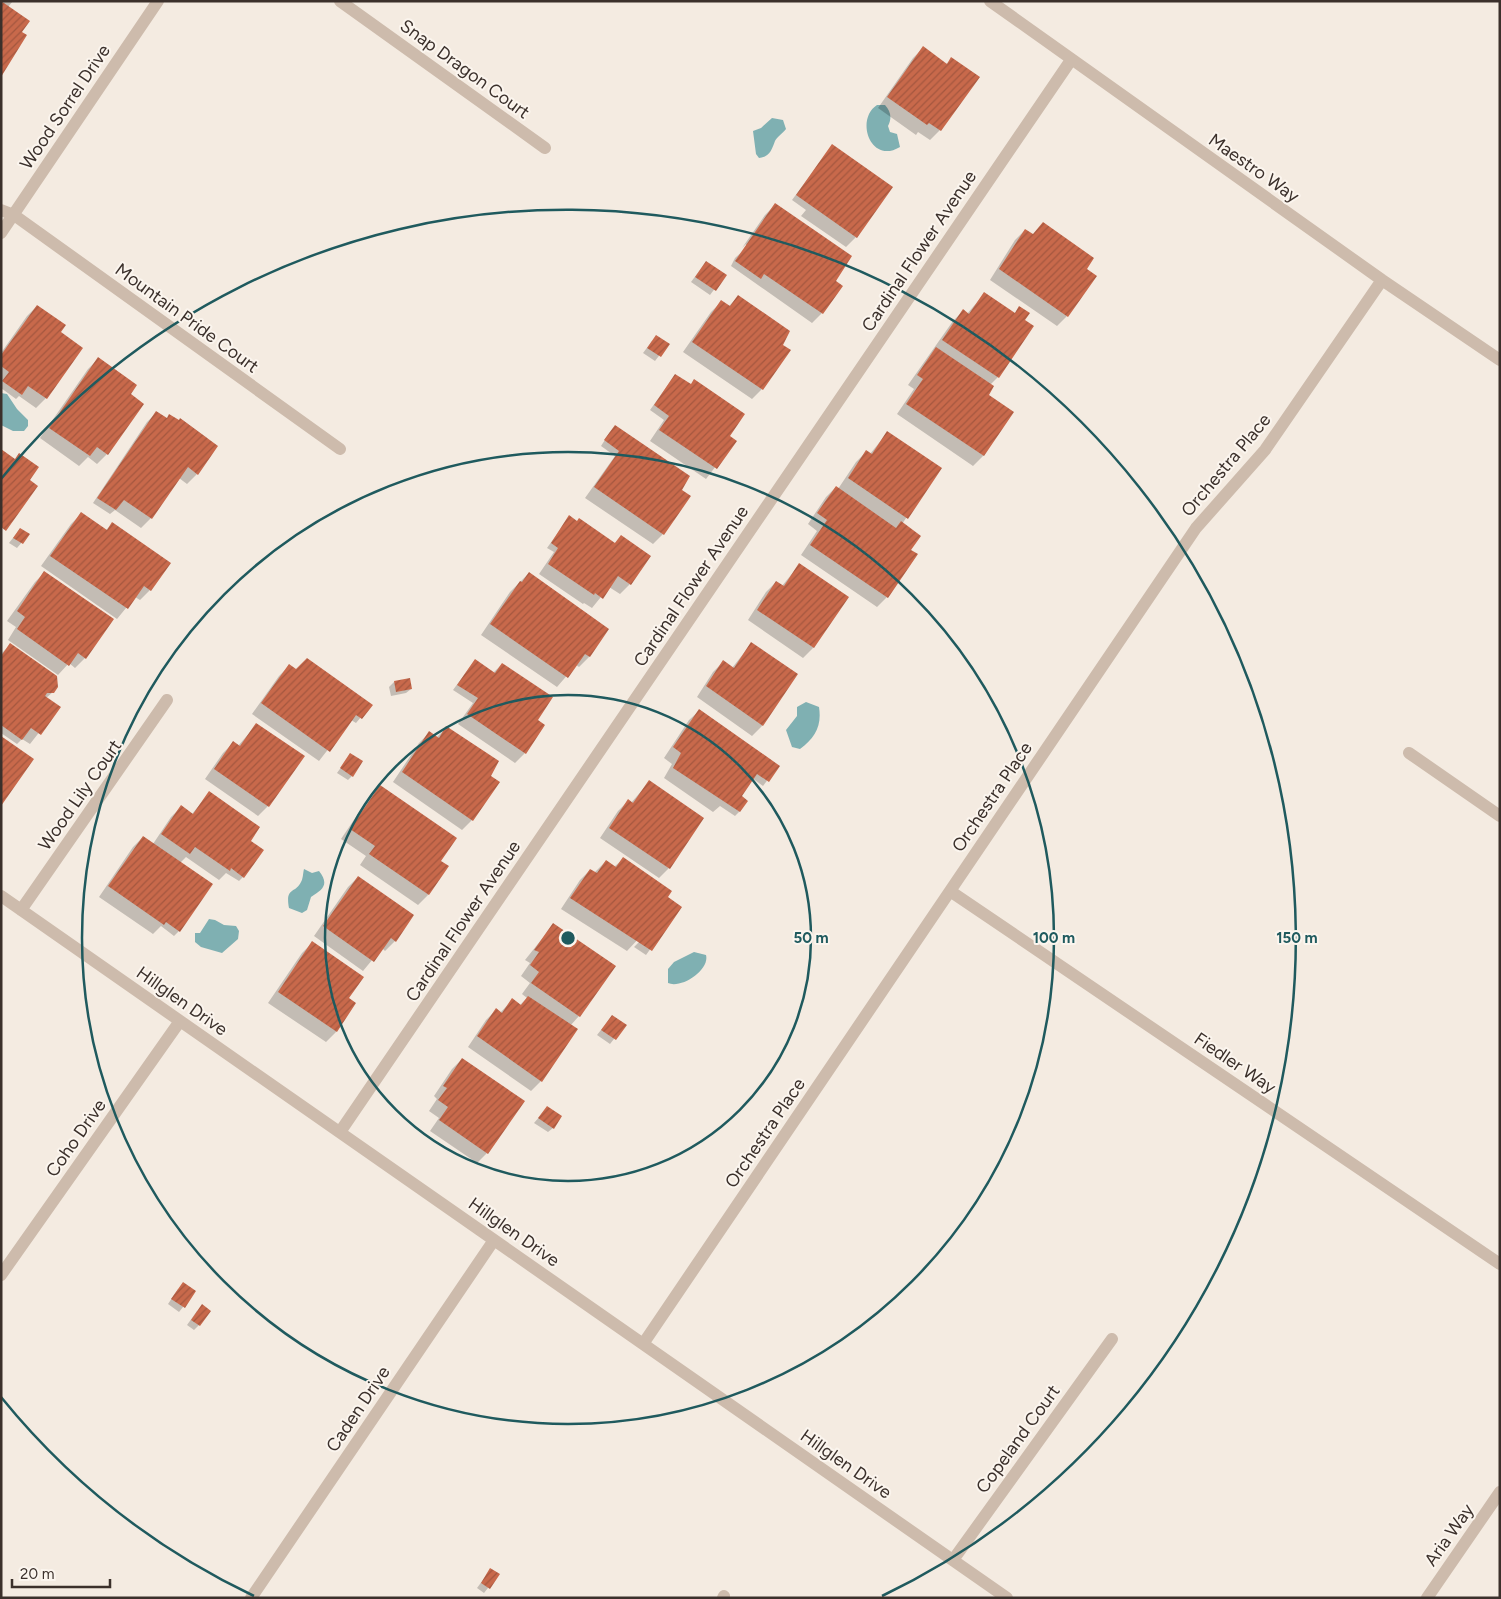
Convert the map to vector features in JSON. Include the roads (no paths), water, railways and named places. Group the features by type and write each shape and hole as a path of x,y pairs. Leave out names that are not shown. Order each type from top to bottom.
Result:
{"street":[{"name":"Wood Sorrel Drive","path":"1,233 158,1"},
{"name":"Snap Dragon Court","path":"340,1 545,148"},
{"name":"Maestro Way","path":"990,1 1382,280 1500,360"},
{"name":"Cardinal Flower Avenue","path":"340,1132 1071,60"},
{"name":"Mountain Pride Court","path":"1,210 14,215 340,449"},
{"name":"Orchestra Place","path":"643,1344 1196,528 1265,450 1382,280"},
{"name":"Wood Lily Court","path":"21,910 167,700"},
{"path":"1408,753 1500,816"},
{"name":"Fiedler Way","path":"950,891 1500,1264"},
{"name":"Hillglen Drive","path":"1,896 1007,1598"},
{"name":"Coho Drive","path":"1,1275 180,1021"},
{"name":"Caden Drive","path":"251,1598 494,1240"},
{"name":"Copeland Court","path":"953,1560 1112,1339"},
{"name":"Aria Way","path":"1427,1598 1500,1492"}],"water":[{"path":"877,105 885,105 889,110 890,120 888,126 890,132 897,134 900,147 889,151 881,150 869,138 867,120 870,112"},
{"path":"772,118 783,120 786,129 776,140 772,150 759,158 756,154 753,131 761,128"},
{"path":"1,393 7,394 17,409 28,420 28,426 24,431 13,431 1,425"},
{"path":"806,702 819,707 820,714 816,731 800,749 792,747 786,730 797,716 797,707"},
{"path":"304,869 312,873 319,871 324,879 324,886 311,897 307,910 302,913 289,908 288,897 302,881"},
{"path":"209,919 224,925 236,926 239,931 238,939 222,953 201,947 195,942 195,933 200,933"},
{"path":"694,952 706,955 704,967 687,981 674,984 668,983 668,969 674,962"}]}
